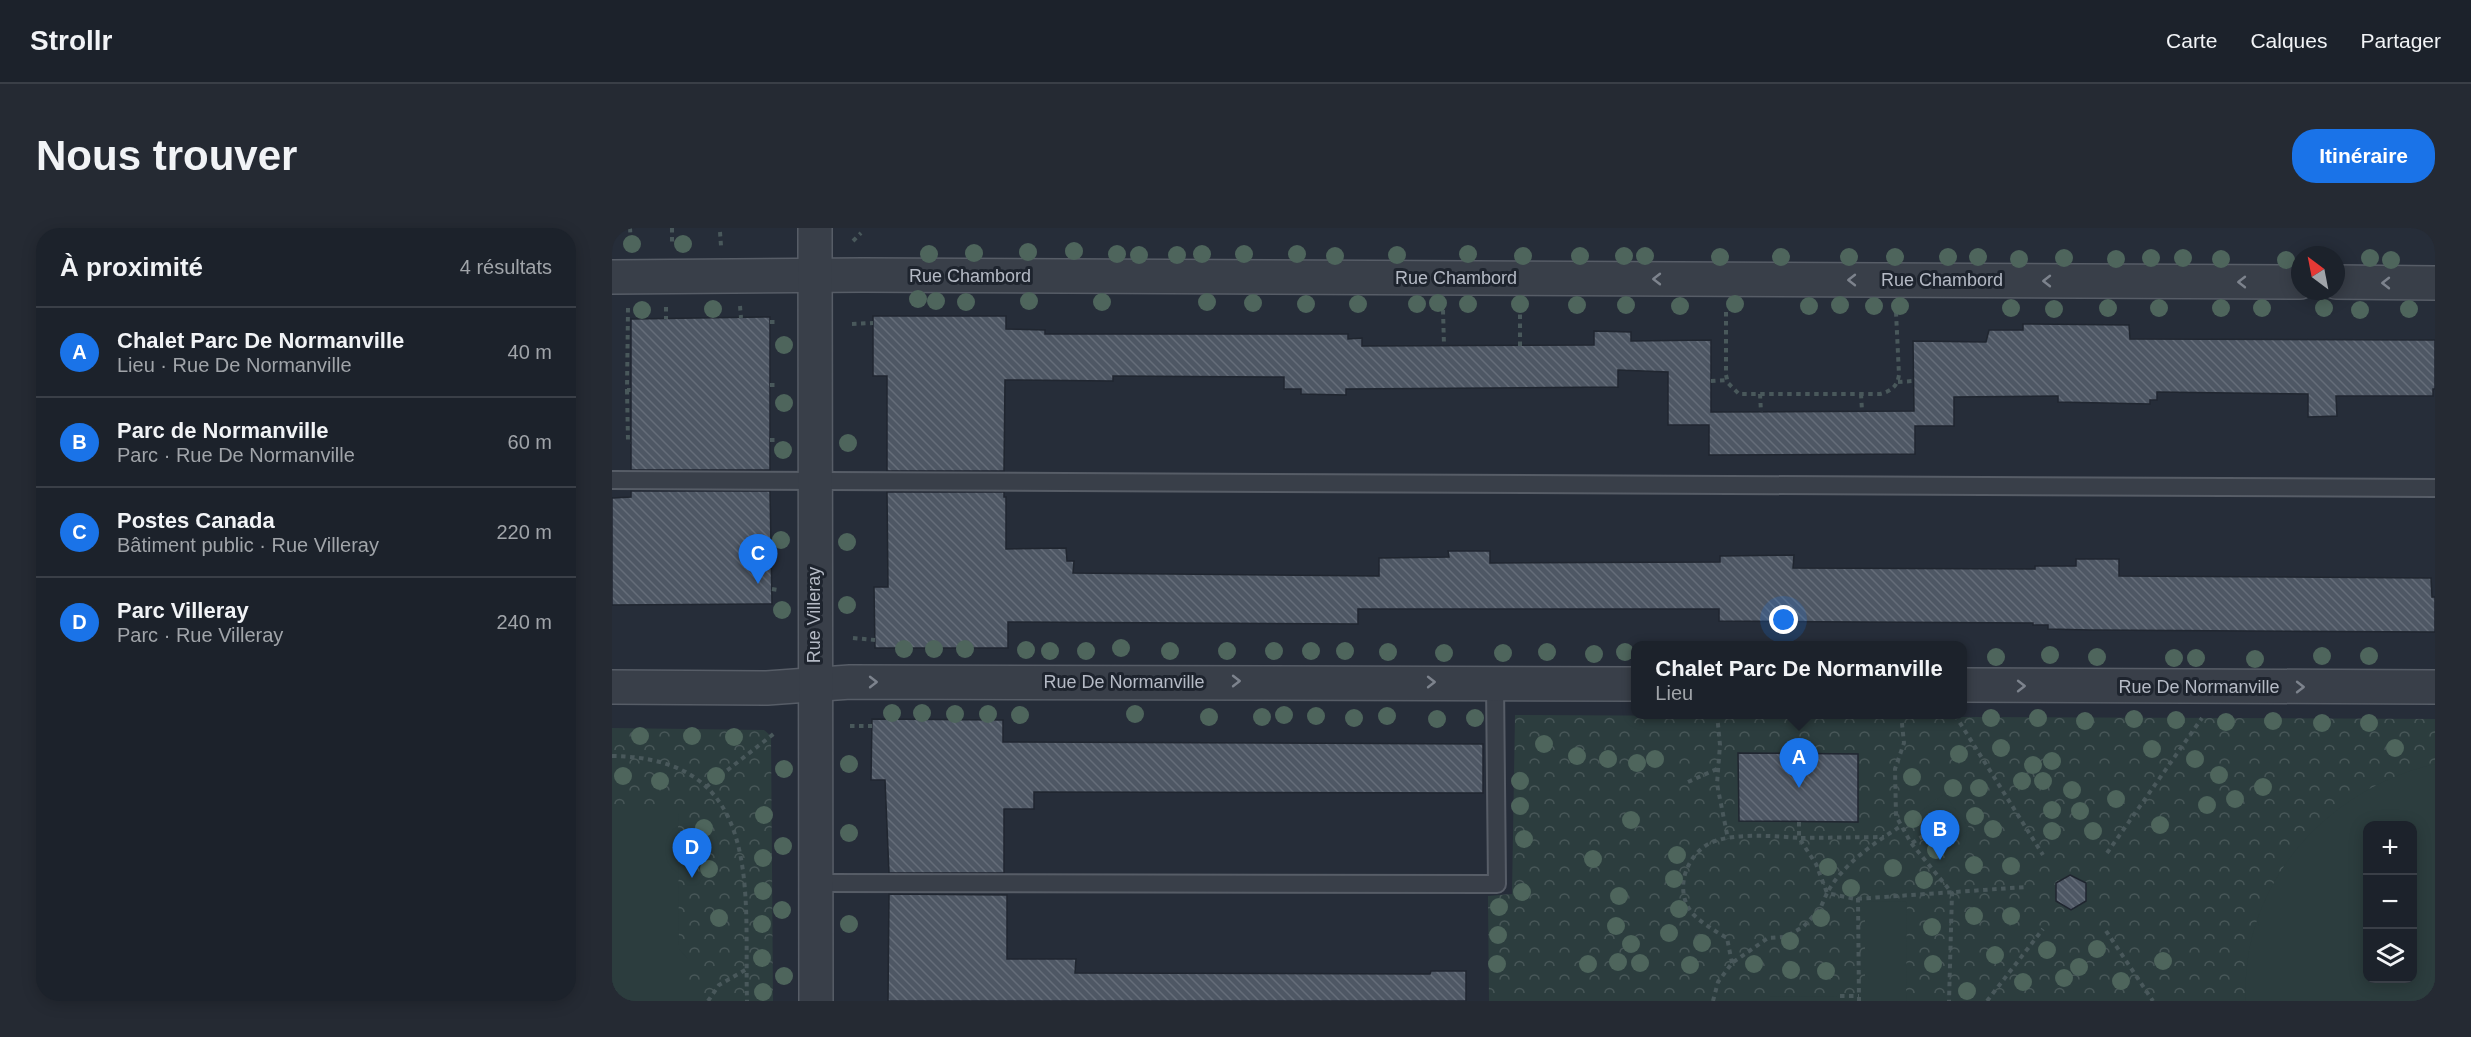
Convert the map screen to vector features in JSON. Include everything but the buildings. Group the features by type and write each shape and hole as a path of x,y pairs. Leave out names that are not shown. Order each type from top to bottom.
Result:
{"street":[{"name":"Rue Villeray","path":"815,228 816,1001"},
{"name":"Rue Chambord","path":"624,277 814,275 2291,282"},
{"path":"2345,282 2435,283"},
{"name":"Rue De Normanville","path":"612,687 767,688 814,684 1631,684"},
{"name":"Rue De Normanville","path":"1967,686 2435,687"}],"lane":[{"path":"612,480 2435,488"},
{"path":"815,883 1497,884 1495,683"}],"path":[{"path":"630,228 624,277 629,390 628,441 631,442"},
{"path":"672,228 672,252"},
{"path":"853,240 861,233"},
{"path":"1443,310 1444,346"},
{"path":"1520,310 1520,346"},
{"path":"1726,312 1727,380 1739,394 1889,392 1898,382 1896,312"},
{"path":"770,322 777,322"},
{"path":"852,324 873,323"},
{"path":"1711,381 1727,380"},
{"path":"1898,382 1913,381"},
{"path":"770,385 778,386"},
{"path":"1760,394 1761,412"},
{"path":"1861,394 1862,411"},
{"path":"770,440 778,440"},
{"path":"853,638 874,640"},
{"path":"2107,853 2204,714"},
{"path":"1717,719 1720,807 1728,839"},
{"path":"1902,719 1904,743 1895,769 1896,816 1911,843 1952,893 1949,1001"},
{"path":"1957,719 2043,855"},
{"path":"850,726 872,726"},
{"path":"706,787 776,732"},
{"path":"612,756 645,757 677,768 706,787 730,818 741,848 747,1001"},
{"path":"1688,782 1719,768"},
{"path":"1799,822 1798,838 1816,864 1827,893"},
{"path":"1713,1001 1718,982 1732,963 1768,938 1785,937 1803,927 1820,909 1833,882 1884,837 1901,826"},
{"path":"1911,843 1931,831"},
{"path":"1732,963 1728,938 1710,928 1693,913 1686,902 1684,884 1686,869 1693,856 1705,846 1728,839 1760,837 1884,837"},
{"path":"1760,837 1760,846"},
{"path":"1827,893 1845,898 1858,898 2026,886"},
{"path":"1840,996 1859,998 1858,898"},
{"path":"1858,923 1865,923"},
{"path":"1987,1001 2043,929"},
{"path":"2106,931 2153,1001"},
{"path":"708,1001 718,985 747,969"}],"green space":[{"path":"1515,715 1631,716 1631,719 1967,719 1967,717 2435,719 2435,1001 1489,1001 1488,896 1512,894"},
{"path":"612,728 764,730 771,736 773,1001 612,1001"},
{"path":"2435,764 2435,1001 2246,1001 2248,959 2258,919 2274,882 2297,848 2326,819 2359,795 2395,777"},
{"path":"1944,794 1970,829 1944,849 1918,813"},
{"path":"612,808 678,808 679,949 688,959 688,1001 612,1001"},
{"path":"1865,901 1907,902 1906,1001 1865,1001"},
{"path":"1840,996 1840,1001 1769,1001 1769,997"}],"place":[{"name":"Postes Canada","path":"758,584"},
{"name":"Chalet Parc De Normanville","path":"1799,788"},
{"name":"Parc de Normanville","path":"1940,860"},
{"name":"Parc Villeray","path":"692,878"}]}
